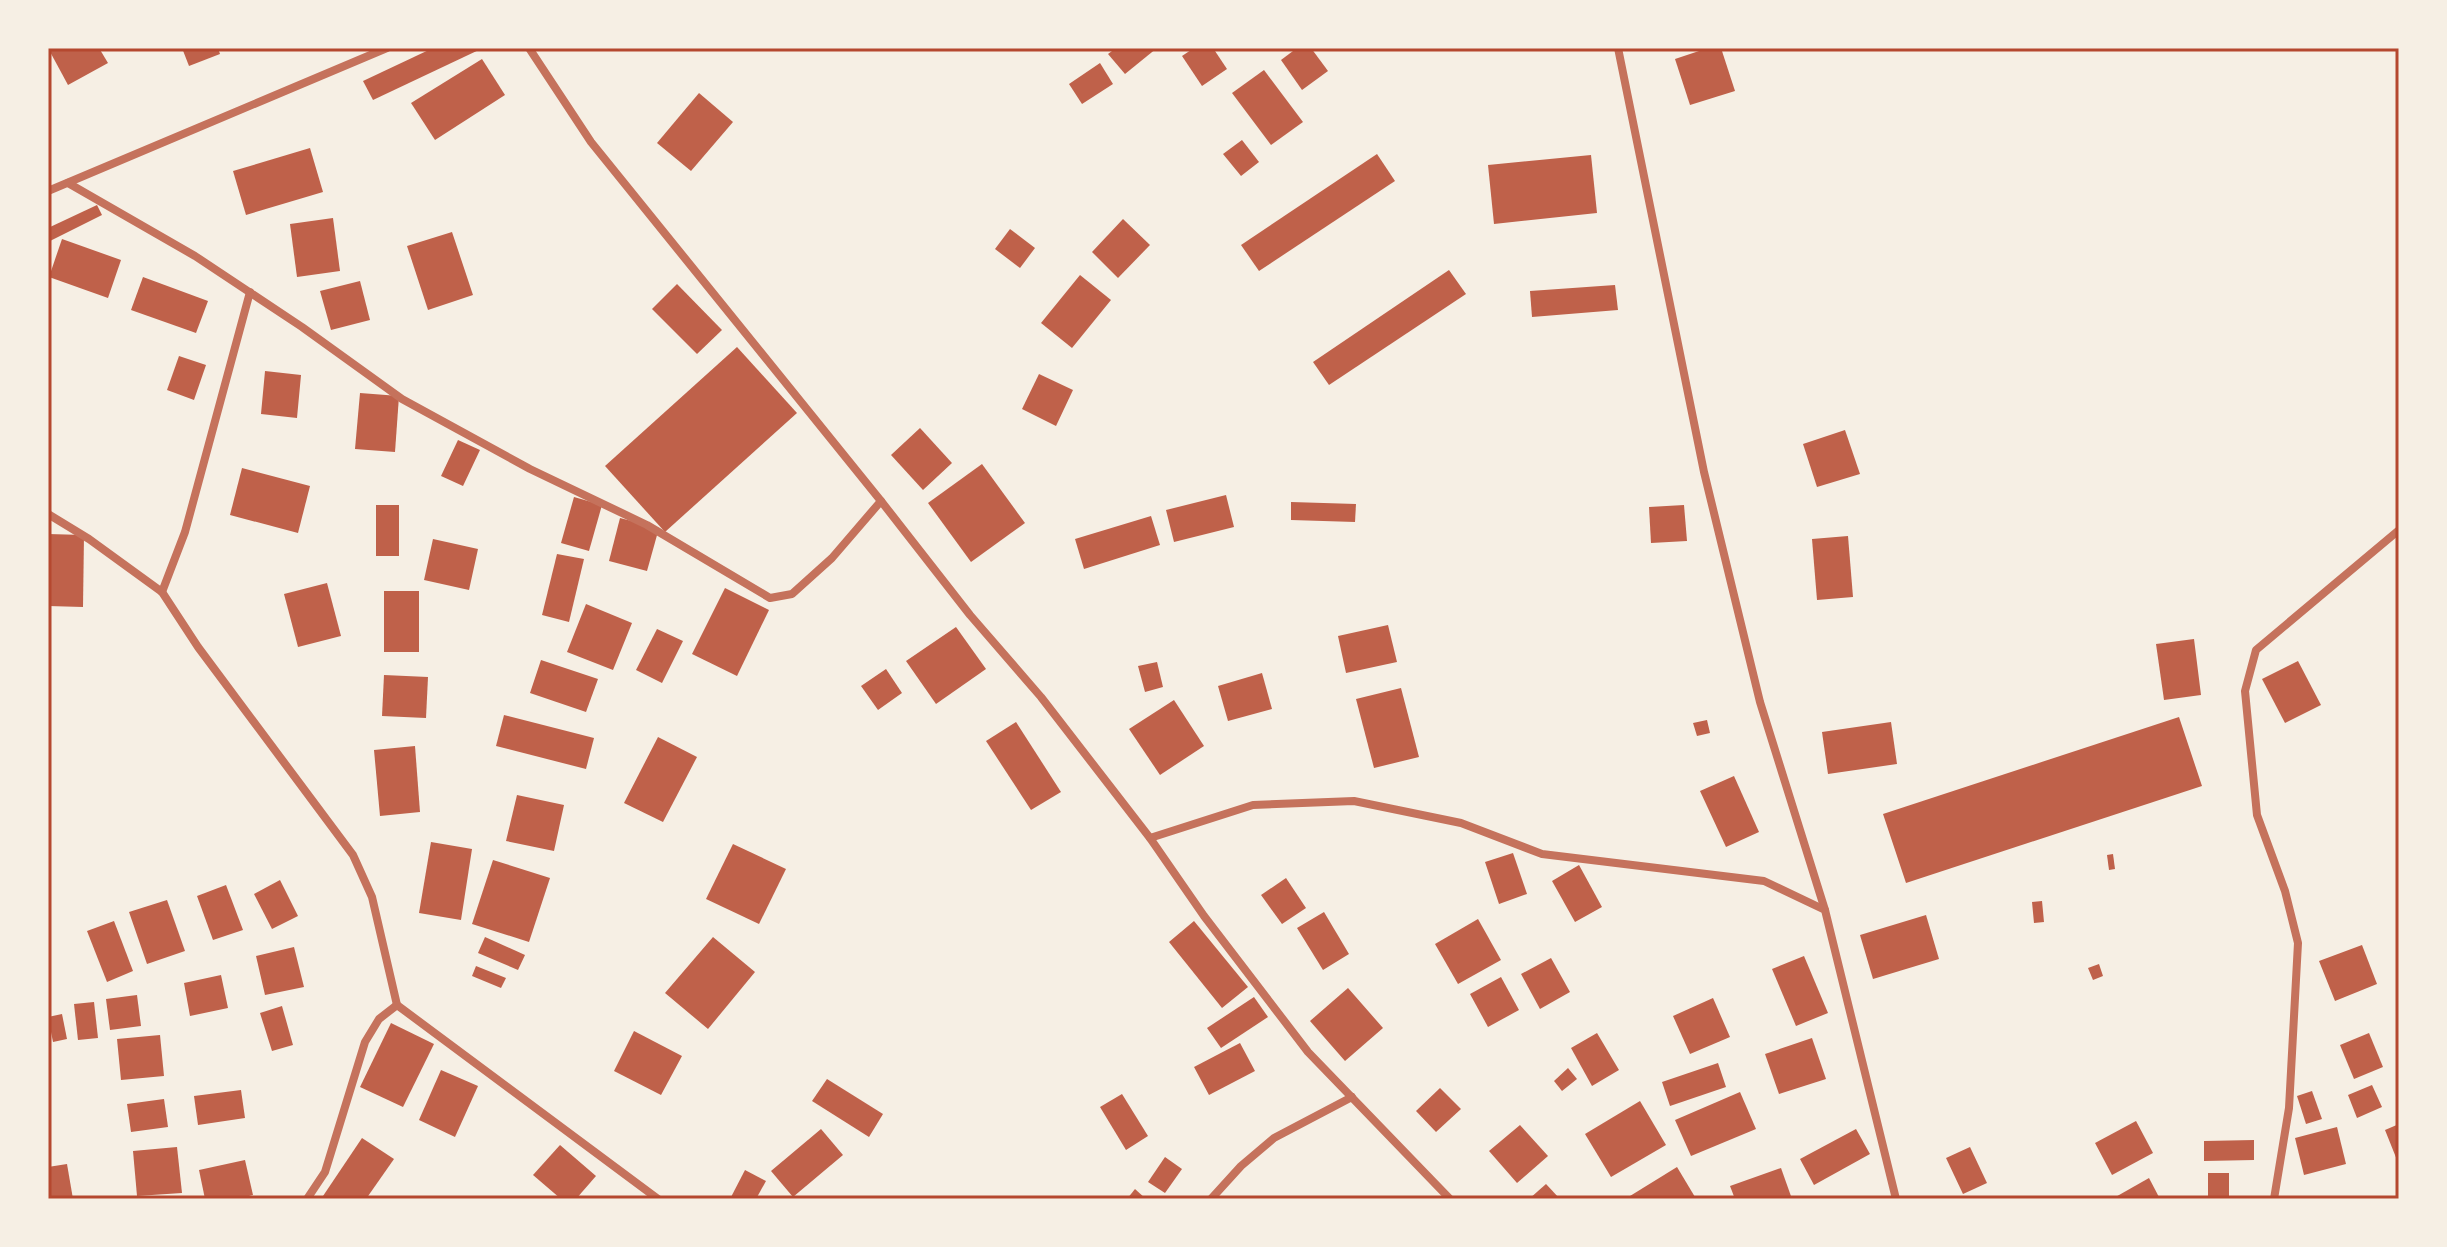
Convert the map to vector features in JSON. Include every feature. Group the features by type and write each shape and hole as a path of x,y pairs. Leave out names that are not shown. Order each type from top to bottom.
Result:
{"street":[{"path":"48,191 387,48"},
{"path":"529,48 591,142 970,615 1041,697 1308,1052 1450,1199"},
{"path":"1618,48 1708,487 1760,702 1825,910 1896,1199"},
{"path":"68,183 195,256 402,399 530,469 647,525 770,598 792,594 832,558 881,501"},
{"path":"162,592 185,532 250,292"},
{"path":"48,514 89,539 162,592 198,647 353,855 372,897 397,1005 658,1199"},
{"path":"2274,1199 2289,1108 2298,943 2285,891 2257,815 2245,691 2256,650 2399,530"},
{"path":"1150,838 1253,805 1354,801 1461,823 1542,854 1764,881 1825,910"},
{"path":"307,1199 325,1172 365,1042 379,1019 397,1005"},
{"path":"1211,1199 1241,1166 1274,1138 1352,1097"}],"building":[{"path":"48,48 99,48 108,63 68,85"},
{"path":"182,48 218,48 220,54 189,66"},
{"path":"433,48 483,48 373,100 363,81"},
{"path":"1116,48 1157,48 1125,74 1108,54"},
{"path":"1194,48 1213,48 1227,69 1202,86 1182,56"},
{"path":"1297,48 1311,48 1328,71 1302,90 1281,60"},
{"path":"1708,48 1721,48 1735,91 1690,105 1675,59"},
{"path":"482,59 505,95 435,140 411,103"},
{"path":"1100,63 1113,84 1082,104 1069,84"},
{"path":"1264,70 1303,122 1271,145 1232,93"},
{"path":"699,93 733,122 691,171 657,143"},
{"path":"1242,140 1259,162 1241,176 1223,154"},
{"path":"310,148 323,192 246,215 233,171"},
{"path":"1377,154 1395,181 1259,271 1241,245"},
{"path":"1591,155 1597,213 1494,224 1488,165"},
{"path":"97,205 102,215 48,242 48,228"},
{"path":"333,218 340,271 297,277 290,224"},
{"path":"1123,219 1150,245 1118,278 1092,252"},
{"path":"1010,229 1035,248 1020,268 995,249"},
{"path":"452,232 473,295 428,310 407,246"},
{"path":"62,239 121,260 108,298 49,277"},
{"path":"1449,270 1466,294 1329,385 1313,362"},
{"path":"1080,275 1111,300 1072,348 1041,323"},
{"path":"143,277 208,301 196,333 131,310"},
{"path":"360,281 370,320 331,330 320,291"},
{"path":"677,284 722,330 697,354 652,309"},
{"path":"1615,285 1618,310 1532,317 1530,291"},
{"path":"737,347 797,413 665,532 605,466"},
{"path":"179,356 206,365 194,400 167,390"},
{"path":"265,371 301,375 297,418 261,414"},
{"path":"1039,374 1073,390 1056,426 1022,409"},
{"path":"360,393 399,396 395,452 355,449"},
{"path":"920,428 952,463 923,490 891,455"},
{"path":"1845,430 1860,474 1817,487 1803,444"},
{"path":"458,440 480,450 463,486 441,476"},
{"path":"982,464 1025,523 971,562 928,503"},
{"path":"242,468 310,486 298,533 230,515"},
{"path":"1226,495 1234,527 1174,542 1166,510"},
{"path":"574,497 602,505 589,551 561,543"},
{"path":"1291,502 1356,504 1355,522 1291,520"},
{"path":"376,505 399,505 399,556 376,556"},
{"path":"1684,505 1687,541 1651,543 1649,507"},
{"path":"1151,516 1160,545 1084,569 1075,539"},
{"path":"620,518 659,528 647,571 609,561"},
{"path":"48,534 84,535 83,607 48,606"},
{"path":"1848,536 1853,597 1817,600 1812,539"},
{"path":"433,539 478,549 469,590 424,580"},
{"path":"557,554 584,559 569,622 542,615"},
{"path":"327,583 341,636 298,647 284,594"},
{"path":"725,588 769,610 737,676 692,654"},
{"path":"384,591 419,591 419,652 384,652"},
{"path":"586,604 632,623 613,670 567,652"},
{"path":"1388,625 1397,662 1346,673 1338,636"},
{"path":"956,627 986,669 936,704 906,661"},
{"path":"657,629 683,641 662,683 636,670"},
{"path":"2194,639 2201,695 2164,700 2156,644"},
{"path":"541,660 598,679 586,712 530,693"},
{"path":"2298,661 2321,705 2285,723 2262,679"},
{"path":"1157,662 1163,687 1145,692 1138,666"},
{"path":"886,669 902,693 878,710 861,686"},
{"path":"1262,673 1272,709 1228,721 1218,686"},
{"path":"384,675 428,677 426,718 382,716"},
{"path":"1401,688 1419,757 1374,768 1356,699"},
{"path":"1174,700 1204,746 1160,775 1129,729"},
{"path":"504,715 594,738 586,769 496,746"},
{"path":"2179,717 2202,786 1906,883 1883,814"},
{"path":"1707,720 1710,733 1697,736 1693,723"},
{"path":"1016,722 1061,792 1031,810 986,741"},
{"path":"1891,722 1897,764 1828,774 1822,732"},
{"path":"658,737 697,757 663,822 624,803"},
{"path":"415,746 420,812 380,816 374,750"},
{"path":"1734,776 1759,832 1726,847 1700,791"},
{"path":"517,795 564,805 554,851 506,841"},
{"path":"431,842 472,849 461,920 419,913"},
{"path":"733,844 786,869 759,924 706,899"},
{"path":"1513,853 1527,894 1499,904 1485,862"},
{"path":"2113,854 2115,869 2109,870 2107,855"},
{"path":"493,860 550,878 529,942 472,924"},
{"path":"1579,865 1602,907 1575,922 1552,881"},
{"path":"1286,878 1306,908 1282,924 1261,895"},
{"path":"280,880 298,916 272,929 254,894"},
{"path":"226,885 243,930 213,940 197,896"},
{"path":"167,900 185,951 147,964 129,912"},
{"path":"2042,901 2044,922 2034,923 2032,902"},
{"path":"1324,912 1349,954 1323,970 1297,928"},
{"path":"1926,915 1939,959 1873,979 1860,935"},
{"path":"1478,919 1501,960 1458,984 1435,944"},
{"path":"114,921 133,971 107,982 87,931"},
{"path":"1194,921 1248,987 1222,1008 1169,942"},
{"path":"485,937 525,955 518,970 478,953"},
{"path":"713,937 755,972 708,1029 665,993"},
{"path":"2362,945 2377,984 2335,1001 2319,961"},
{"path":"294,947 304,987 265,995 256,956"},
{"path":"1804,956 1828,1013 1796,1026 1772,969"},
{"path":"1551,958 1570,992 1540,1009 1521,974"},
{"path":"2099,964 2103,976 2093,980 2088,968"},
{"path":"476,966 506,978 501,988 472,976"},
{"path":"221,975 228,1008 190,1016 184,983"},
{"path":"1501,977 1519,1010 1488,1027 1470,994"},
{"path":"1348,988 1383,1028 1345,1061 1310,1021"},
{"path":"137,995 141,1026 110,1030 106,999"},
{"path":"1254,997 1268,1017 1221,1048 1207,1028"},
{"path":"1713,998 1730,1037 1690,1054 1673,1016"},
{"path":"94,1002 98,1038 78,1040 74,1004"},
{"path":"282,1006 293,1045 272,1051 260,1013"},
{"path":"62,1014 67,1039 53,1042 48,1017"},
{"path":"391,1023 434,1044 403,1107 360,1087"},
{"path":"634,1031 682,1056 661,1095 614,1071"},
{"path":"1597,1033 1619,1070 1592,1086 1571,1048"},
{"path":"2369,1033 2383,1067 2354,1079 2340,1045"},
{"path":"160,1035 164,1076 121,1080 117,1039"},
{"path":"1812,1038 1826,1079 1779,1094 1765,1054"},
{"path":"1240,1043 1255,1071 1209,1095 1194,1067"},
{"path":"1718,1063 1726,1087 1670,1106 1662,1082"},
{"path":"1568,1068 1577,1079 1562,1091 1554,1081"},
{"path":"441,1070 478,1086 455,1137 419,1120"},
{"path":"827,1079 883,1114 869,1137 812,1101"},
{"path":"2372,1085 2382,1107 2357,1118 2348,1095"},
{"path":"1440,1088 1461,1109 1436,1132 1416,1111"},
{"path":"241,1090 245,1118 198,1125 194,1096"},
{"path":"2312,1091 2322,1119 2306,1124 2297,1096"},
{"path":"1740,1092 1756,1129 1691,1156 1675,1120"},
{"path":"1122,1094 1148,1136 1126,1150 1100,1107"},
{"path":"164,1099 168,1127 131,1132 127,1104"},
{"path":"1640,1101 1666,1145 1611,1177 1585,1134"},
{"path":"2136,1121 2153,1153 2112,1175 2095,1143"},
{"path":"2399,1124 2399,1165 2385,1130"},
{"path":"1520,1125 1548,1156 1517,1183 1489,1151"},
{"path":"2337,1127 2346,1164 2304,1175 2295,1138"},
{"path":"821,1129 843,1155 793,1197 771,1171"},
{"path":"1856,1129 1870,1154 1814,1185 1800,1159"},
{"path":"362,1138 394,1159 366,1199 328,1199 323,1196"},
{"path":"2254,1140 2254,1160 2204,1161 2204,1141"},
{"path":"560,1145 596,1176 576,1199 561,1199 533,1175"},
{"path":"177,1147 182,1193 137,1196 133,1151"},
{"path":"1970,1147 1987,1183 1963,1194 1946,1158"},
{"path":"1165,1157 1182,1169 1165,1193 1148,1182"},
{"path":"245,1160 253,1195 237,1199 205,1199 199,1170"},
{"path":"67,1164 73,1199 48,1199 48,1167"},
{"path":"1677,1167 1695,1197 1632,1199 1630,1196"},
{"path":"1781,1168 1792,1199 1735,1199 1730,1186"},
{"path":"745,1170 766,1181 756,1199 730,1199"},
{"path":"2208,1173 2229,1173 2229,1196 2208,1196"},
{"path":"2149,1178 2160,1199 2112,1199"},
{"path":"1546,1184 1560,1199 1529,1199"},
{"path":"1135,1189 1146,1199 1127,1199"}]}
